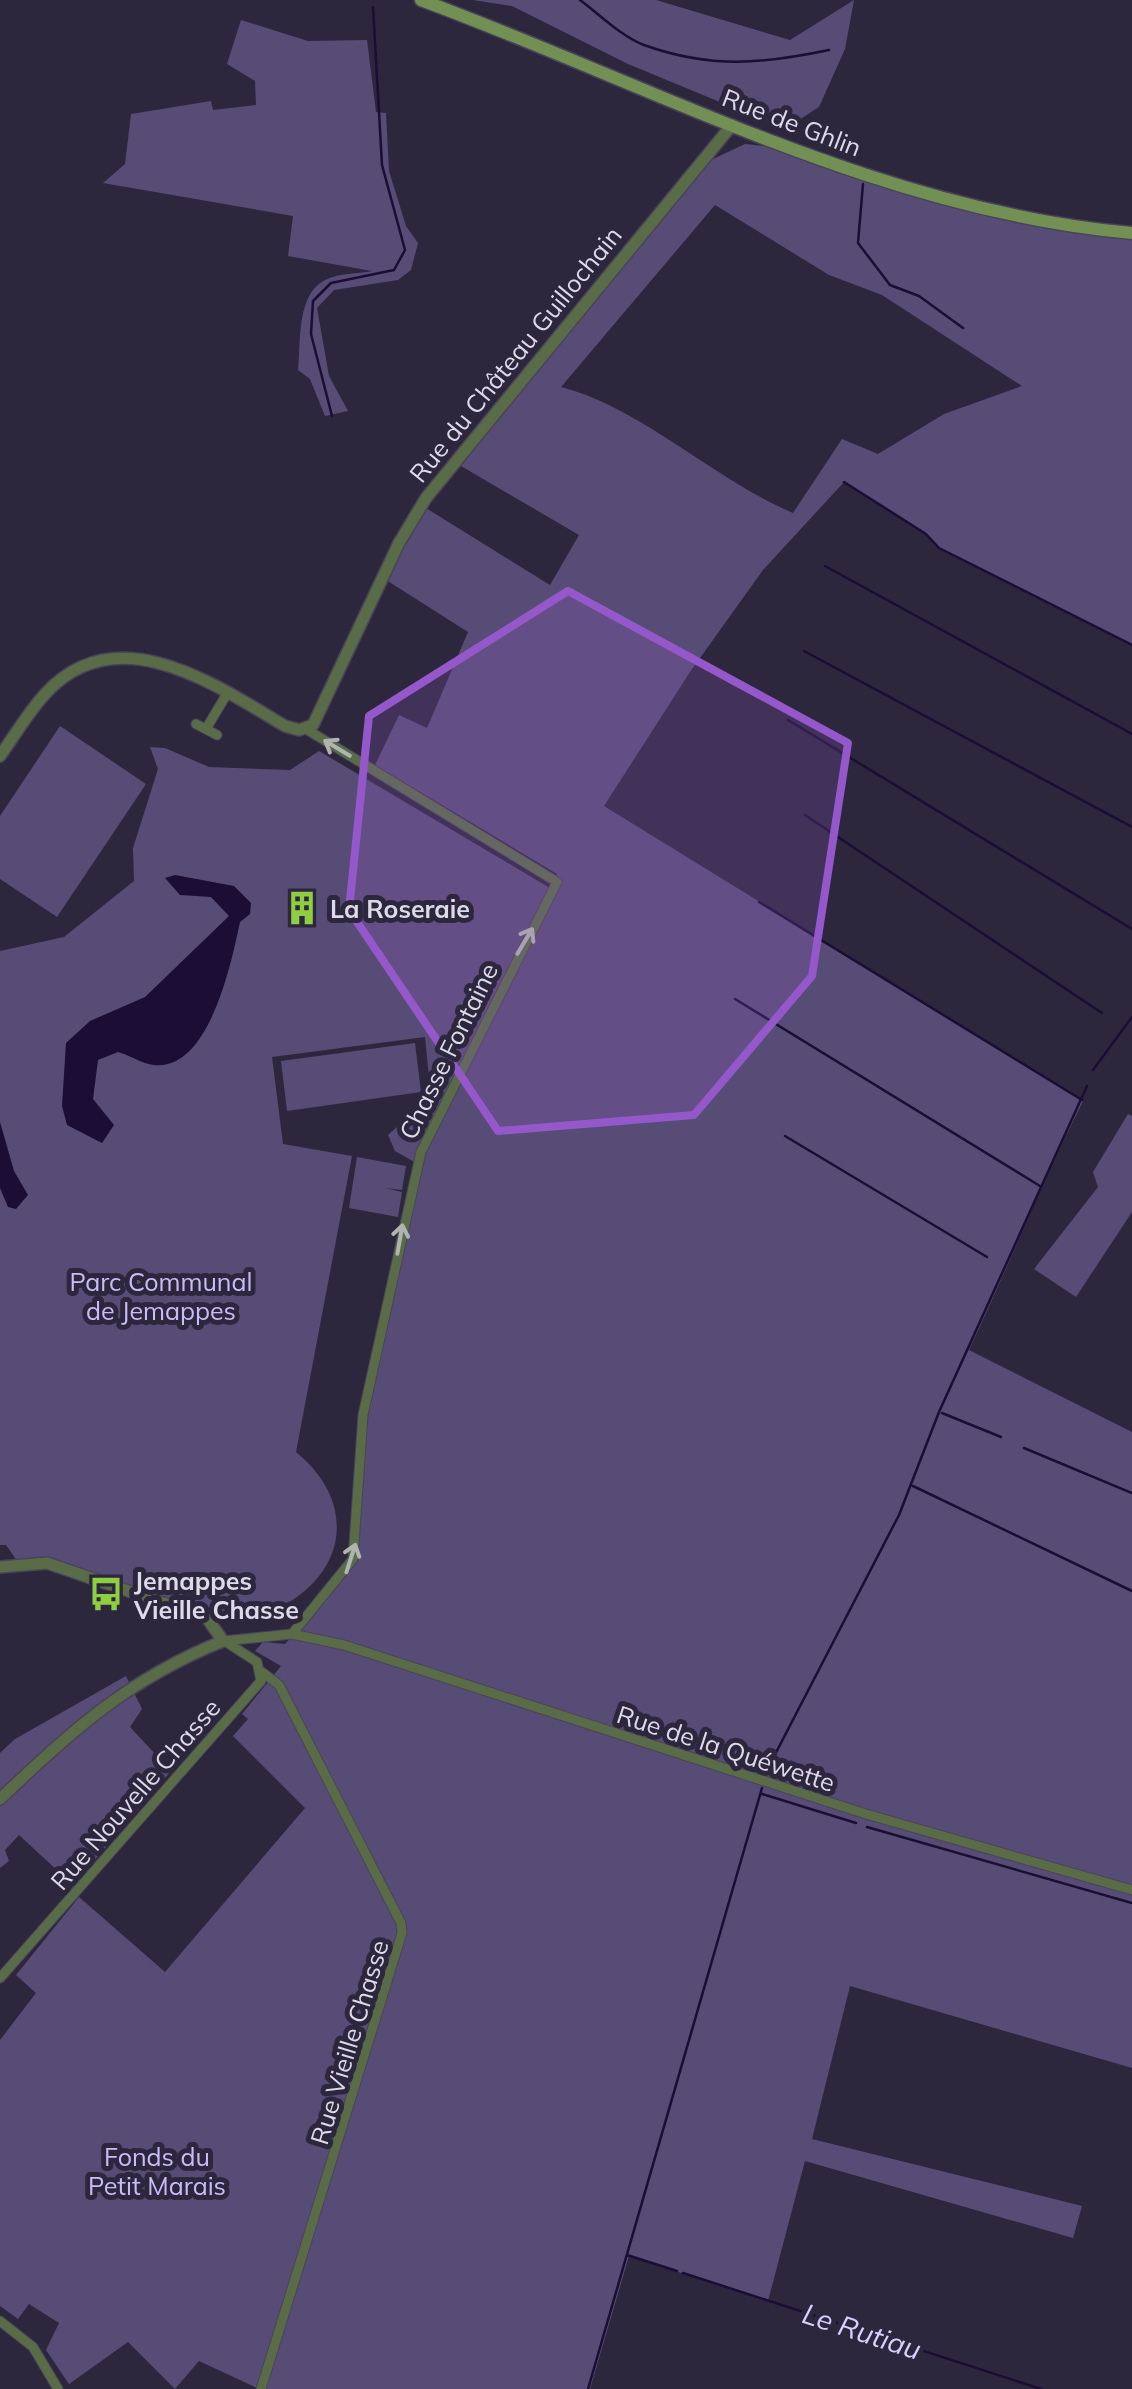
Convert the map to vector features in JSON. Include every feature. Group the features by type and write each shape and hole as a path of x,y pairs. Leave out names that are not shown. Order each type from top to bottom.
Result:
{"main road":[{"name":"Rue de Ghlin","path":"422,0 870,176 980,208 1132,233"}],"street":[{"name":"Rue du Château Guillochain","path":"306,729 320,719 399,543 426,498 732,124"},
{"path":"0,756 47,692 67,676 104,661 165,663 228,692 284,726 306,729"},
{"path":"217,734 201,726 228,692"},
{"name":"Chasse Fontaine","path":"292,1634 348,1571 354,1559 363,1415 420,1152 513,961 557,888 554,879 306,729"},
{"path":"0,1567 47,1563 207,1618 223,1641 257,1662 262,1672"},
{"name":"Rue de la Quéwette","path":"223,1641 292,1634 310,1636 866,1814 1132,1890"},
{"path":"0,1799 80,1722 165,1668 223,1641"},
{"name":"Rue Nouvelle Chasse","path":"0,1978 261,1681 262,1672"},
{"name":"Rue Vieille Chasse","path":"262,1672 279,1685 401,1922 402,1933 392,1979 262,2389"},
{"path":"0,2321 34,2347 58,2389"}],"highlighted area":[{"path":"568,591 848,743 812,976 694,1115 498,1131 349,910 369,716"}],"green space":[{"path":"473,0 656,0 790,40 854,0 845,49 819,107 785,129 628,64 512,6"},
{"path":"241,20 308,41 367,40 376,112 386,113 389,171 406,226 418,243 411,270 398,280 334,290 317,308 329,376 348,411 325,416 310,379 298,370 302,320 309,297 325,280 372,271 288,256 293,216 103,183 125,164 131,114 211,101 213,110 256,105 255,81 227,64"},
{"path":"745,144 774,147 867,182 870,176 923,192 1132,233 1132,645 939,548 926,534 844,482 763,570 690,672 604,806 1083,1101 969,1350 1132,1432 1132,2068 850,1986 812,2139 1082,2206 1073,2238 805,2161 768,2301 629,2256 590,2389 259,2389 199,2361 175,2389 128,2342 69,2384 46,2350 59,2323 29,2304 18,2319 0,2306 0,2040 36,1993 16,1975 79,1897 165,1972 305,1808 233,1736 248,1719 242,1714 281,1666 255,1651 263,1642 285,1644 348,1571 360,1446 418,1164 395,1151 388,1135 431,1097 425,1037 272,1057 283,1144 352,1156 296,1452 328,1491 335,1512 332,1554 321,1574 304,1592 281,1607 237,1620 207,1618 47,1563 18,1562 6,1545 0,1545 0,951 64,937 134,881 133,848 158,769 150,747 165,748 209,767 290,770 319,751 550,888 557,874 375,765 399,715 427,728 468,632 383,578 421,505 550,585 579,535 461,466 564,334 711,160","holes":["715,205 829,275 882,295 1022,386 944,414 878,454 842,439 793,513 735,482 620,410 561,387"]},
{"path":"60,726 146,784 57,917 0,879 0,816"},
{"path":"415,1043 421,1092 287,1111 281,1061"},
{"path":"1128,1114 1132,1116 1132,1212 1076,1297 1034,1269 1098,1187 1093,1172"},
{"path":"357,1157 406,1166 402,1190 385,1188 402,1192 398,1217 349,1208"},
{"path":"126,1676 142,1709 130,1727 171,1771 73,1885 19,1835 5,1850 9,1861 0,1868 0,1753 15,1739"}],"shaded area":[{"path":"175,875 234,886 251,903 250,914 240,922 214,1012 189,1051 173,1062 154,1065 118,1052 98,1060 93,1099 114,1125 102,1143 67,1125 62,1106 66,1043 90,1021 145,997 229,916 211,897 180,895 165,878"},
{"path":"0,1122 14,1171 28,1195 16,1209 8,1207 0,1188"}],"waterway":[{"path":"580,0 636,41 692,58 759,61 829,50"},
{"path":"332,416 311,334 313,301 331,283 394,270 405,250 382,165 373,7"},
{"path":"863,184 858,243 890,285 919,296 963,328"},
{"path":"844,482 926,534 939,548 1132,645"},
{"path":"825,566 1132,734"},
{"path":"804,651 1132,827"},
{"path":"788,720 1132,929"},
{"path":"805,815 1102,1013"},
{"path":"759,902 1082,1100"},
{"path":"735,999 1040,1186"},
{"path":"1093,1070 1132,1017"},
{"path":"768,1768 899,1515 939,1412 1087,1086"},
{"path":"785,1136 987,1257"},
{"path":"942,1413 1001,1437"},
{"path":"1024,1448 1132,1493"},
{"path":"913,1486 1132,1591"},
{"path":"588,2389 762,1788"},
{"path":"762,1794 856,1823"},
{"path":"867,1827 1132,1903"},
{"name":"Le Rutiau","path":"627,2255 677,2271"},
{"name":"Le Rutiau","path":"683,2273 1041,2389"}],"place":[{"name":"La Roseraie","path":"302,908"},
{"name":"Jemappes Vieille Chasse","path":"106,1594"}],"park label":[{"name":"Parc Communal de Jemappes","path":"161,1296"},
{"name":"Fonds du Petit Marais","path":"157,2170"}]}
